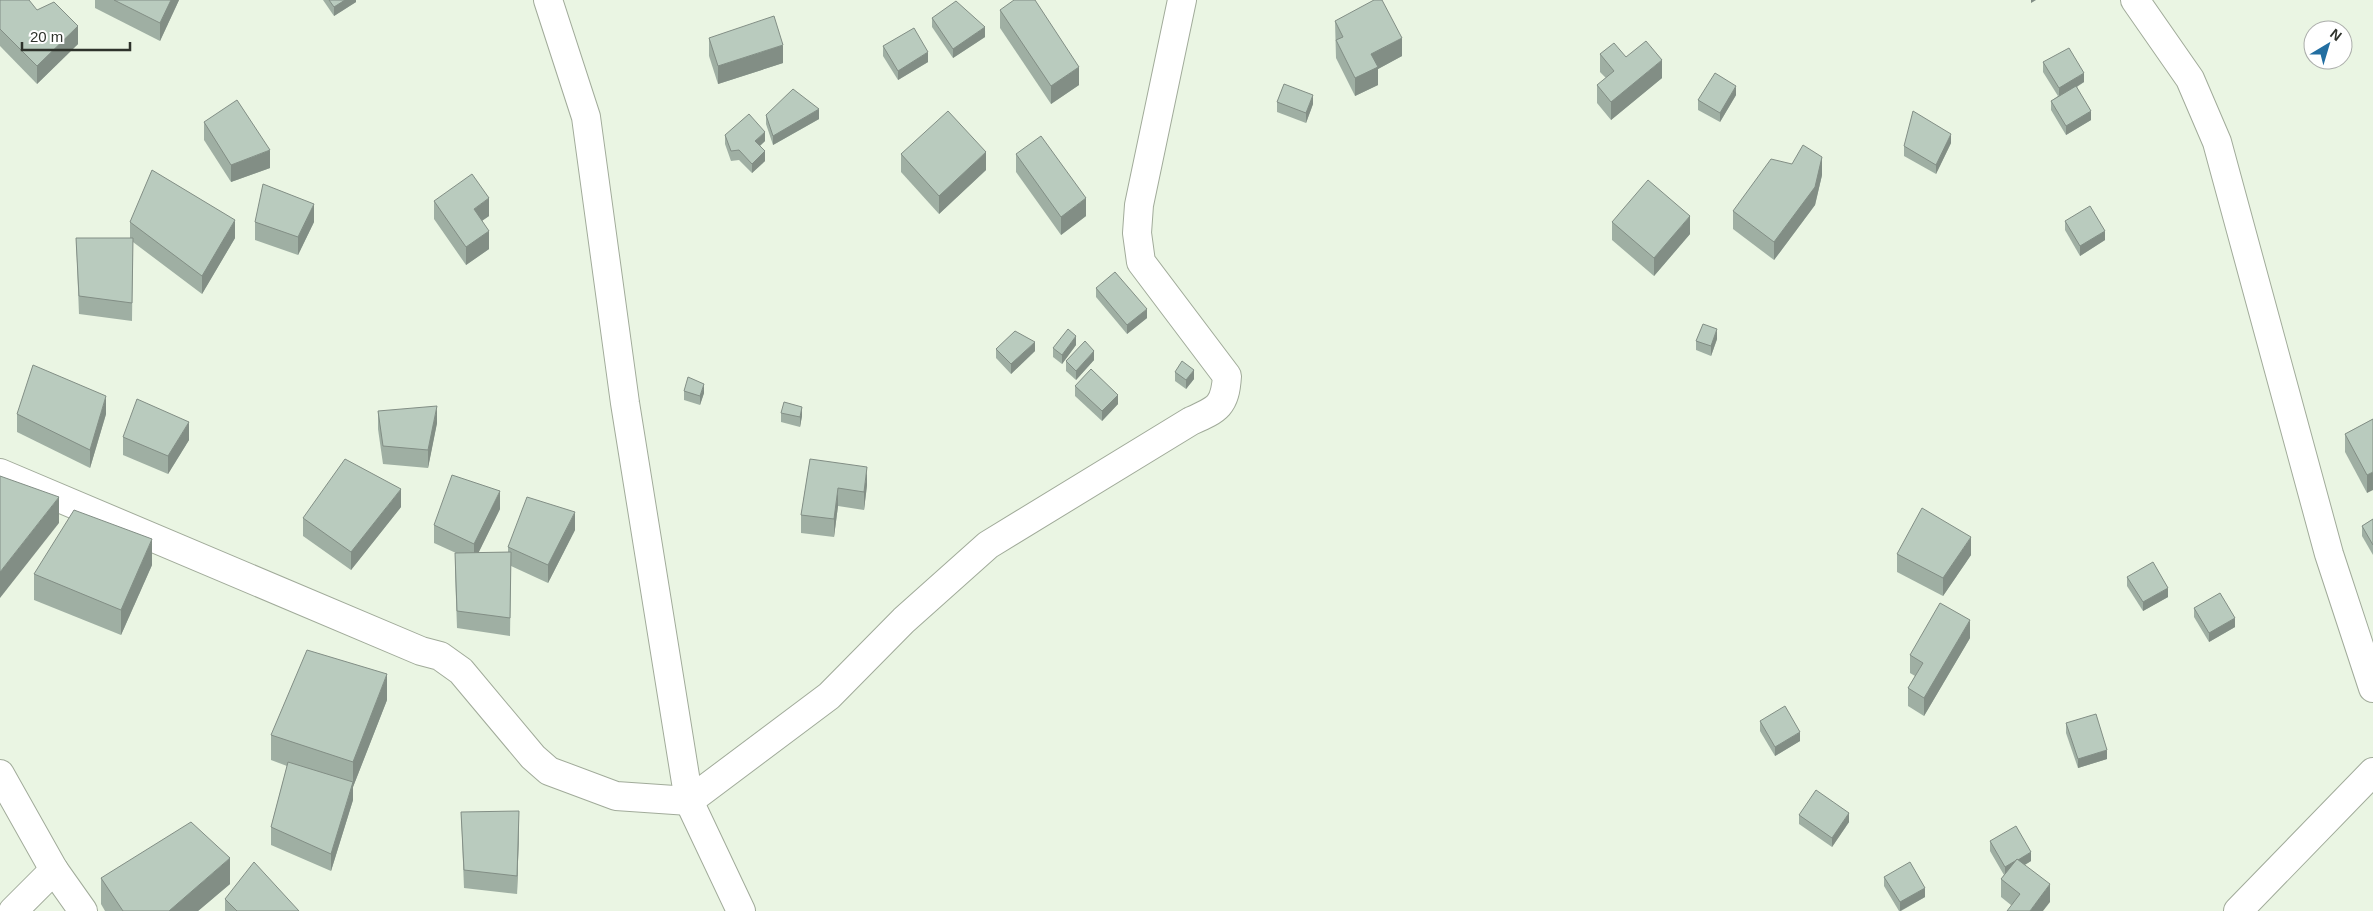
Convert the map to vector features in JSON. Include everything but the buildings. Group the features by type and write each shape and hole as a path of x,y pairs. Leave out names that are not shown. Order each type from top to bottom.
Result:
{"street":[{"path":"548,0 586,117 625,403 689,801 741,911"},
{"path":"0,473 421,652 440,656 461,671 533,757 549,771 616,796 689,801 830,696 904,620 988,545 1191,421 1214,410 1226,394 1228,376 1141,262 1137,233 1139,205 1182,0"},
{"path":"2135,0 2190,79 2217,142 2329,554 2373,688"},
{"path":"2238,911 2373,772"},
{"path":"0,774 54,870 83,911"},
{"path":"13,911 54,870"}]}
